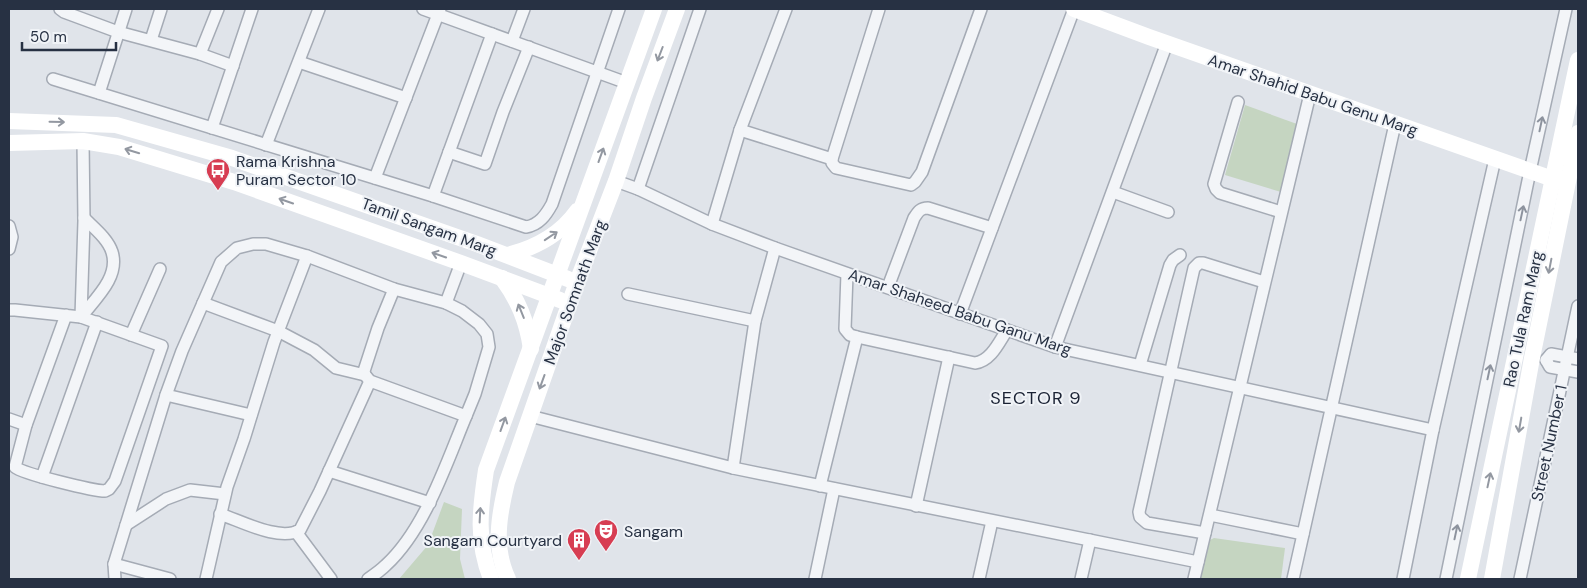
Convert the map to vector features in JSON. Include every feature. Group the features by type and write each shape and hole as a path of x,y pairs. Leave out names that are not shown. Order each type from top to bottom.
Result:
{"street":[{"path":"60,9 118,32 200,54 233,66"},
{"path":"99,93 126,9"},
{"path":"150,40 161,9"},
{"path":"200,54 218,9"},
{"path":"212,128 252,9"},
{"path":"266,145 319,9"},
{"path":"423,9 439,11 492,34 627,83"},
{"path":"512,41 524,9"},
{"path":"53,79 433,196 526,227 538,222 546,215 552,204 619,9"},
{"name":"Major Somnath Marg","path":"491,579 487,570 479,530 486,470 654,9"},
{"name":"Major Somnath Marg","path":"508,579 498,544 500,510 507,482 577,282 616,181 677,9"},
{"path":"638,189 700,9"},
{"path":"712,224 740,130 786,9"},
{"path":"879,9 832,163 836,168 908,184 915,182 922,172 981,9"},
{"path":"960,314 1074,9"},
{"name":"Amar Shahid Babu Genu Marg","path":"1074,9 1560,181"},
{"path":"1446,579 1530,171 1566,9"},
{"path":"375,178 439,11"},
{"path":"433,196 492,34"},
{"path":"1056,347 1167,43"},
{"path":"449,152 485,164 502,112 529,47"},
{"name":"Rao Tula Ram Marg","path":"1492,579 1539,359 1560,181 1578,60"},
{"path":"299,62 406,98"},
{"path":"1194,579 1310,94"},
{"path":"1238,102 1214,184 1220,193 1281,212"},
{"name":"Tamil Sangam Marg","path":"9,121 116,125 232,158 507,255 577,282"},
{"path":"1293,579 1395,124"},
{"path":"740,130 832,159"},
{"name":"Rao Tula Ram Marg","path":"1468,579 1560,181 1578,133"},
{"path":"81,317 84,218 83,141"},
{"name":"Tamil Sangam Marg","path":"9,143 83,141 119,147 234,182 570,303"},
{"path":"1403,579 1433,430 1495,159"},
{"name":"Amar Shaheed Babu Ganu Marg","path":"616,181 638,189 712,224 775,248 1056,347 1433,430"},
{"path":"1113,192 1168,212"},
{"path":"507,255 526,250 543,242 559,231 573,217 584,201"},
{"path":"888,287 914,218 923,208 992,228"},
{"path":"81,317 112,275 114,263 112,251 103,238 84,218"},
{"path":"9,226 12,237 9,249"},
{"path":"115,579 114,564 166,394 182,351 221,262 236,248 253,244 266,244 307,256 394,289 446,303 462,311 479,324 487,334 489,347 475,394 430,503 401,549 386,565 368,579"},
{"path":"733,468 755,321 775,248"},
{"path":"1140,365 1170,265 1180,255"},
{"path":"206,579 225,494 278,331 307,256"},
{"path":"446,303 461,263"},
{"path":"1205,533 1147,523 1140,517 1139,512 1194,268 1198,263 1203,263 1264,282"},
{"path":"131,335 160,269"},
{"path":"847,274 846,329 856,337 979,362 991,354 1007,330"},
{"path":"502,278 513,293 522,311 528,329 531,349"},
{"path":"220,514 276,533 288,535 300,530 329,471 367,378 364,371 378,328 394,289"},
{"path":"628,294 755,321"},
{"path":"203,302 278,331 314,350 336,368 466,416"},
{"name":"Street Number 1","path":"1520,579 1565,370 1573,358 1578,306"},
{"path":"9,310 66,315 81,317 162,346 112,486 103,491 20,471 15,467 26,425 66,315"},
{"path":"42,477 97,322"},
{"path":"820,486 856,337"},
{"path":"1539,359 1551,354 1573,358"},
{"path":"916,506 950,357"},
{"path":"1539,359 1550,367 1578,372"},
{"path":"166,394 251,415"},
{"path":"530,416 733,468 1198,562"},
{"path":"9,420 26,425"},
{"path":"329,471 430,503"},
{"path":"815,579 834,489"},
{"path":"126,525 166,499 190,490 225,494"},
{"path":"1210,515 1303,534"},
{"path":"979,579 992,521"},
{"path":"296,532 331,579"},
{"path":"1081,579 1090,540"},
{"path":"114,564 170,579"}],"green space":[{"path":"1245,105 1297,124 1281,192 1225,175"},
{"path":"444,502 462,509 460,559 465,579 399,579 428,545"},
{"path":"1214,538 1285,548 1281,579 1200,579 1210,540"}],"place":[{"name":"Rama Krishna Puram Sector 10","path":"218,191"},
{"name":"Sangam","path":"606,552"},
{"name":"Sangam Courtyard","path":"579,561"}],"district":[{"name":"SECTOR 9","path":"1036,398"}]}
